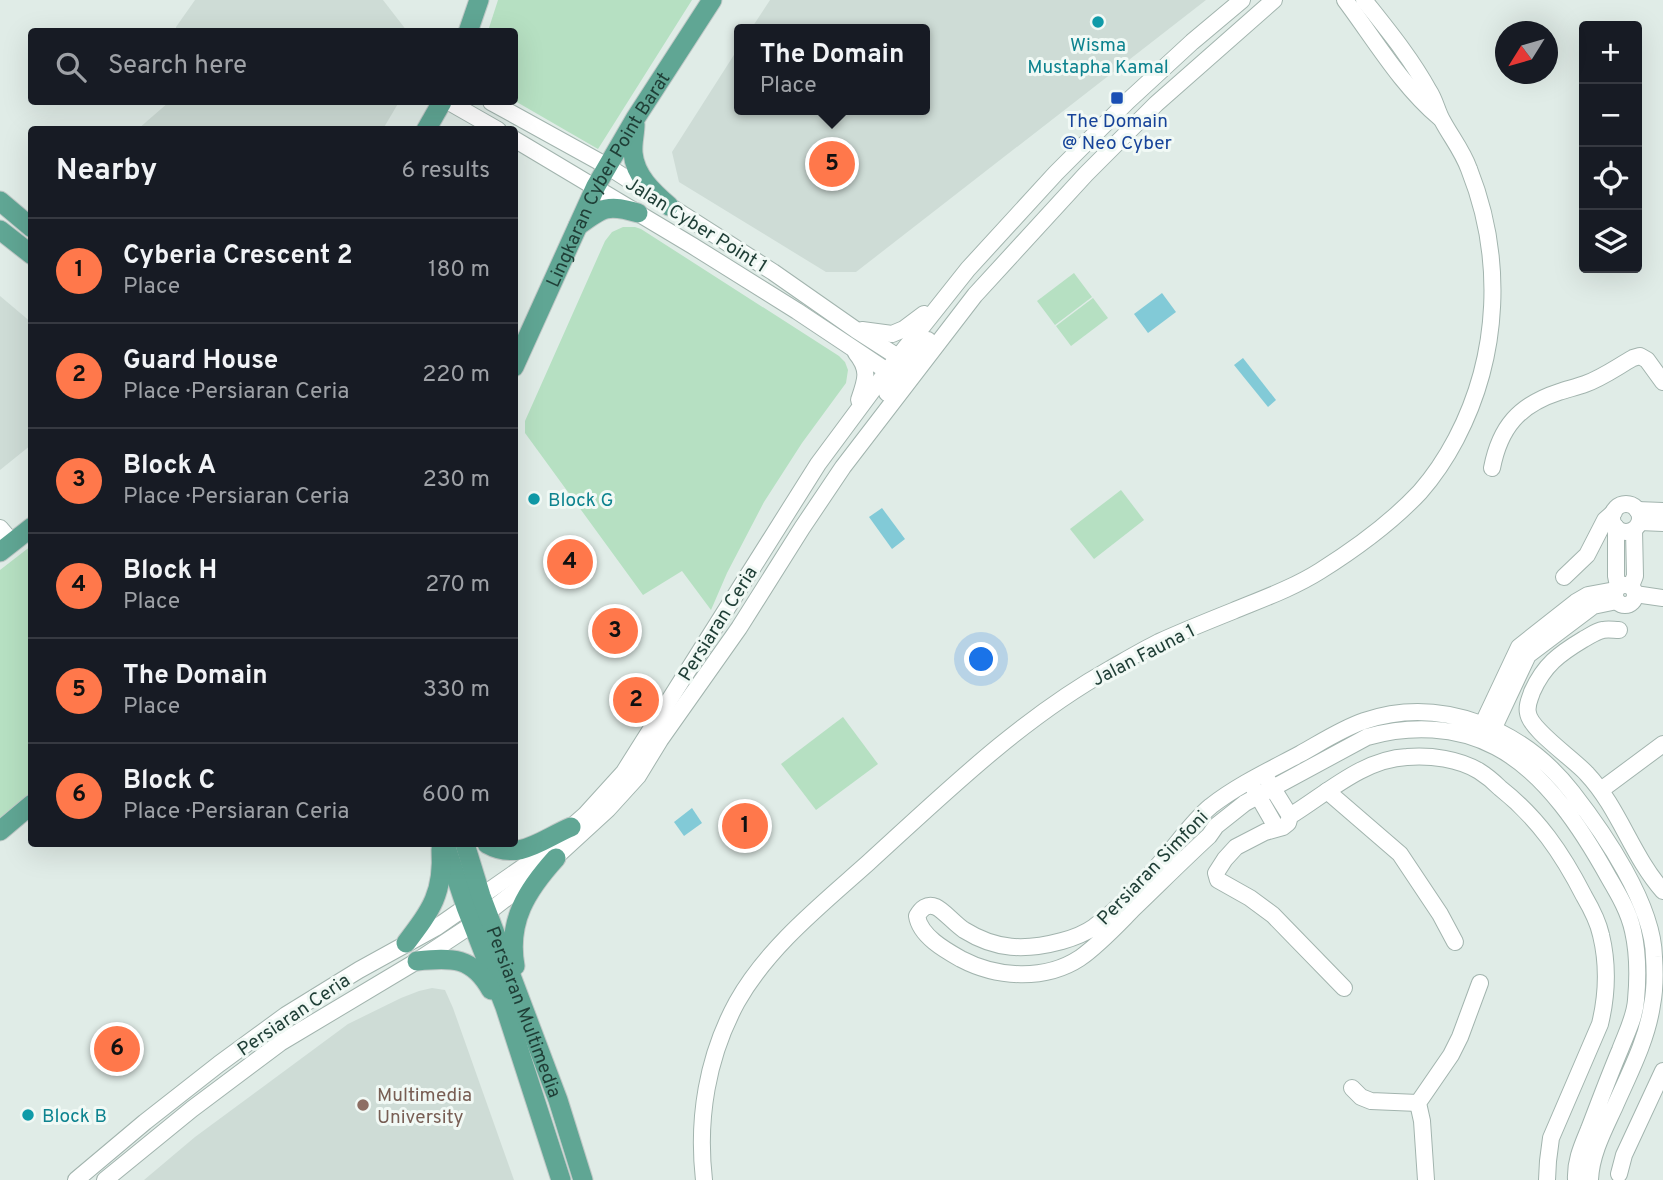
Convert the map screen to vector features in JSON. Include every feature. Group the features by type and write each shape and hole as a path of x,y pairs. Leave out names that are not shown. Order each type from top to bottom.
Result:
{"main road":[{"path":"469,28 479,0"},
{"name":"Lingkaran Cyber Point Barat","path":"518,358 596,186 635,119 712,0"},
{"path":"428,126 440,105"},
{"path":"635,119 633,153 637,169 652,191 668,205"},
{"path":"0,201 28,225"},
{"path":"578,226 604,209 621,208 638,213"},
{"path":"0,229 28,252"},
{"path":"4,541 28,529"},
{"path":"0,831 28,807"},
{"path":"493,847 505,851 528,848 571,827"},
{"path":"406,943 430,911 436,897 443,847"},
{"name":"Persiaran Multimedia","path":"445,847 529,1023 558,1100 583,1180"},
{"name":"Persiaran Multimedia","path":"466,847 477,910 561,1180"},
{"path":"529,1023 516,971 512,939 518,913 540,877 556,858"},
{"path":"417,961 460,961 476,970 484,978 519,1048"}],"street":[{"name":"Persiaran Ceria","path":"105,1180 173,1124 280,1043 417,961 586,815 624,772 818,464 937,306 1028,203 1110,119 1192,42 1242,0"},
{"name":"Persiaran Ceria","path":"76,1180 145,1122 286,1015 406,943 477,910 536,875 608,809 638,776 857,449 964,309 1112,148 1192,71 1274,0"},
{"path":"1337,0 1353,3"},
{"name":"Jalan Fauna 1","path":"704,1180 701,1117 706,1088 722,1033 747,985 796,928 978,764 1054,704 1105,671 1157,643 1280,592 1317,573 1385,524 1420,491 1444,460 1468,416 1492,328 1492,266 1488,232 1468,165 1442,120 1433,97 1420,75 1353,3"},
{"path":"454,105 491,126"},
{"name":"Jalan Cyber Point 1","path":"496,105 607,166 774,272 856,330 895,365"},
{"name":"Jalan Cyber Point 1","path":"518,141 786,303 854,350 895,365"},
{"path":"856,330 892,334 937,306"},
{"path":"857,449 857,432 891,388 895,365 909,361 946,319 964,309"},
{"path":"853,415 866,371 864,363 854,350"},
{"path":"1492,468 1505,430 1520,413 1542,398 1585,384 1640,356 1647,360 1663,382"},
{"path":"1627,505 1632,506 1637,521 1635,576 1623,591 1616,576 1615,520 1618,507 1627,505"},
{"path":"1564,577 1587,555 1605,520 1615,520 1626,532 1637,521 1663,511"},
{"path":"1637,521 1663,523"},
{"path":"1484,734 1519,647 1576,603 1588,595 1623,591 1663,598"},
{"path":"1619,631 1595,632 1561,653 1544,671 1528,702 1527,710 1533,725 1576,762 1601,790 1663,891"},
{"name":"Persiaran Simfoni","path":"1261,785 1100,941 1078,959 1056,969 1033,975 985,969 964,961 934,941 918,923 917,916 921,909 932,906 939,908 951,922 984,941 1012,948 1035,947 1072,939 1095,926 1149,876 1211,806 1235,790 1261,785 1367,737 1385,732 1410,729 1504,734 1555,773 1586,810 1616,856 1658,943 1659,960 1648,1026 1600,1139 1593,1158 1590,1180"},
{"name":"Persiaran Simfoni","path":"1484,734 1546,786 1580,831 1597,855 1627,912 1633,932 1636,1003 1627,1035 1578,1157 1576,1180"},
{"path":"1601,790 1663,744"},
{"path":"1344,988 1273,915 1218,880 1216,873 1236,847 1283,827 1290,816 1364,769 1394,759 1422,757 1452,760 1480,771 1522,806 1552,841 1591,908 1601,935 1605,1000 1600,1024 1551,1138 1547,1180"},
{"path":"1261,785 1290,816"},
{"path":"1261,785 1276,828"},
{"path":"1327,791 1400,854 1455,942"},
{"path":"1635,945 1658,943"},
{"path":"1035,947 1055,947 1061,952 1061,960 1056,969"},
{"path":"1636,962 1659,960"},
{"path":"1426,1180 1422,1121 1418,1103 1451,1055 1480,983"},
{"path":"1619,1174 1624,1155 1663,1071"},
{"path":"1352,1088 1361,1097 1371,1101 1418,1103"}],"shaded area":[{"path":"195,0 383,0 405,28 176,28"},
{"path":"770,0 1206,0 856,272 826,272 679,182 672,152 734,55 734,115 930,115 930,24 754,24"},
{"path":"166,105 397,105 385,126 141,126"},
{"path":"0,296 28,320 28,447 0,470"},
{"name":"Multimedia University","path":"432,988 445,990 453,1008 514,1180 144,1180 195,1137 348,1024 401,998"}],"green space":[{"path":"498,0 692,0 598,149 518,103 518,28 489,28"},
{"path":"623,227 641,229 839,356 848,370 846,383 802,443 764,502 711,610 682,571 643,595 525,433 525,421 605,241 612,232"},
{"path":"1074,273 1092,297 1055,325 1037,301"},
{"path":"1093,298 1108,318 1071,346 1056,326"},
{"path":"1121,490 1144,520 1094,559 1070,529"},
{"path":"28,548 28,795 0,820 0,570"},
{"path":"843,717 878,764 816,810 781,764"}],"water":[{"path":"1162,293 1176,312 1148,333 1134,314"},
{"path":"1243,358 1276,400 1268,407 1234,365"},
{"path":"882,508 905,539 892,549 869,517"},
{"path":"692,808 702,823 684,836 674,822"}],"place":[{"name":"Wisma Mustapha Kamal","path":"1098,22"},
{"name":"The Domain @ Neo Cyber","path":"1117,98"},
{"name":"The Domain","path":"832,164"},
{"name":"Block G","path":"534,499"},
{"name":"Block H","path":"570,562"},
{"name":"Block A","path":"615,631"},
{"name":"Guard House","path":"636,700"},
{"name":"Cyberia Crescent 2","path":"745,826"},
{"name":"Block C","path":"117,1049"},
{"name":"Multimedia University","path":"363,1105"},
{"name":"Block B","path":"28,1115"}]}
